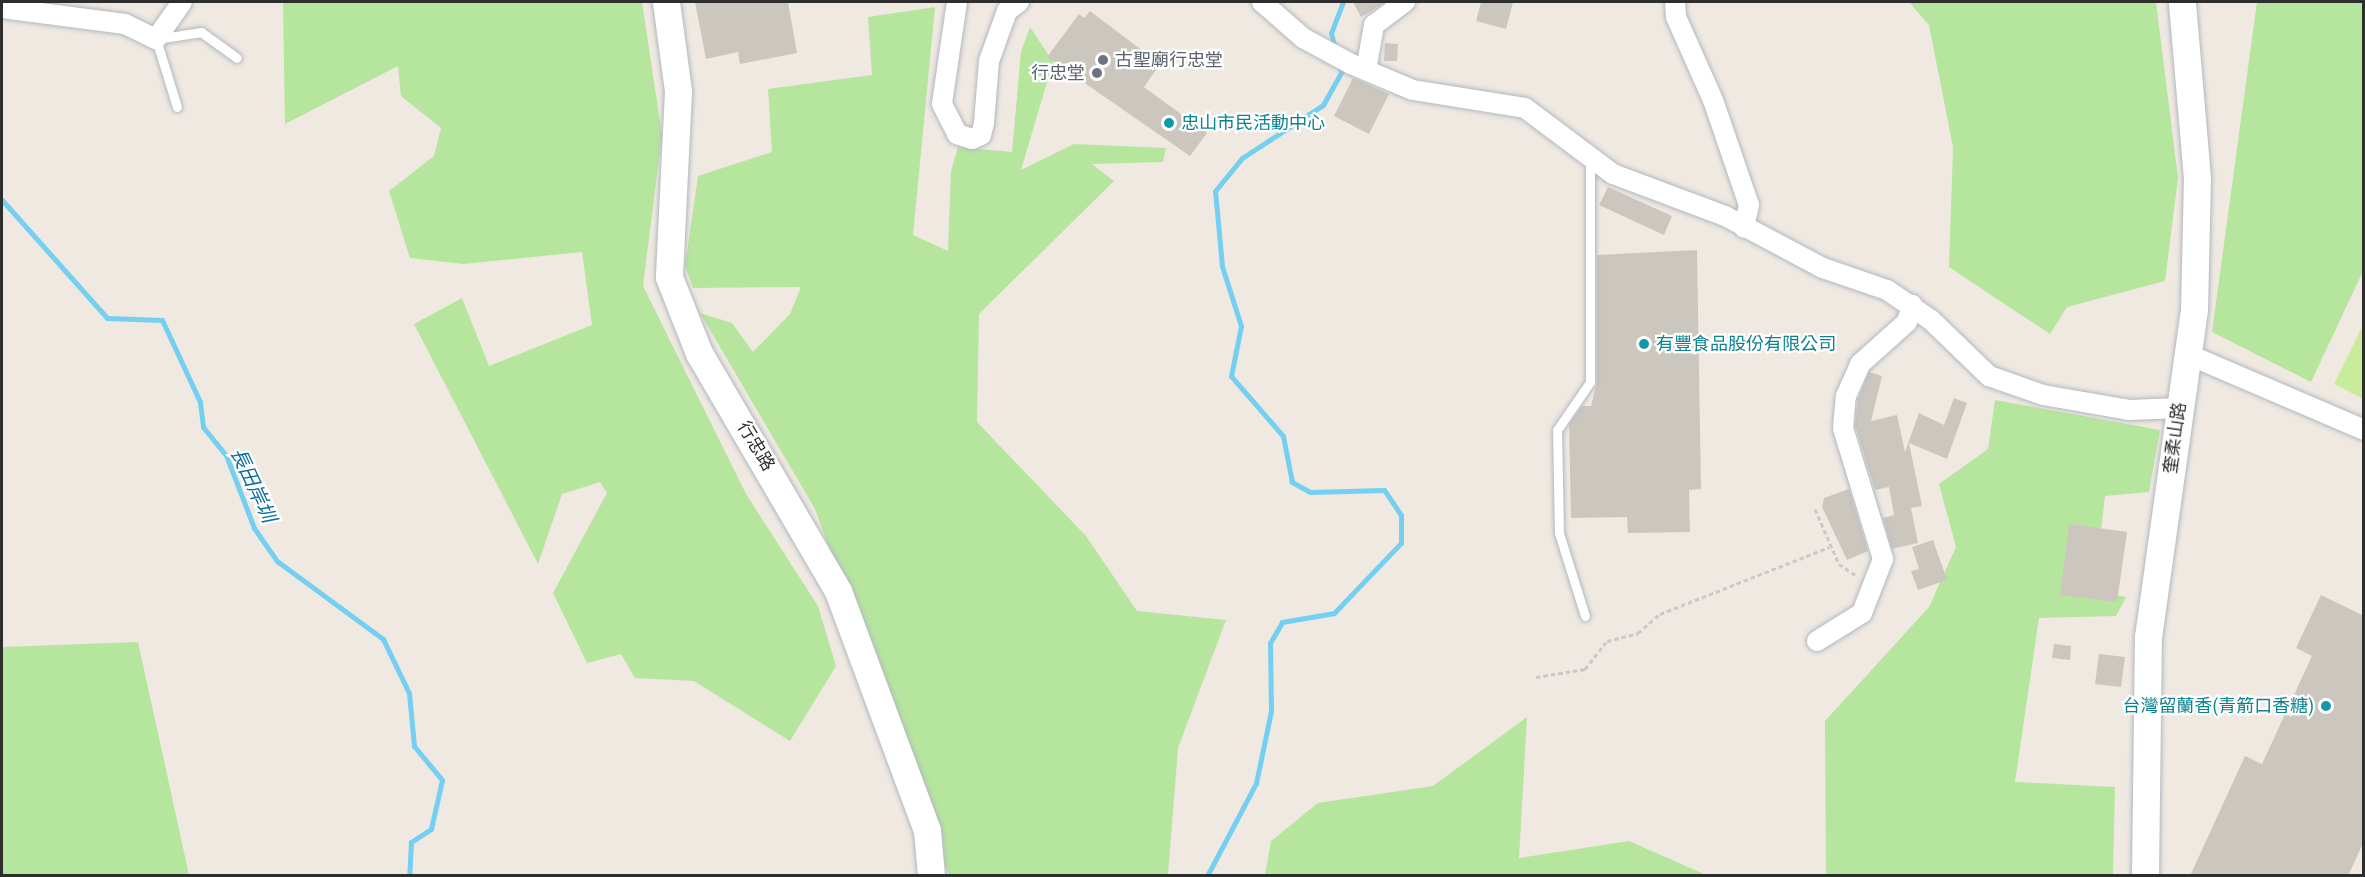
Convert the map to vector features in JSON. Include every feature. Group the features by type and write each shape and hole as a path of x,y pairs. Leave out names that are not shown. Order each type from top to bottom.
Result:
{"street":[{"path":"2,8 125,24 156,39 182,2"},
{"name":"行忠路","path":"666,2 678,91 669,277 699,353 838,591 927,830 931,876"},
{"path":"957,2 942,104 957,134 972,139 981,135 984,123 989,61 1007,11 1019,2"},
{"path":"1262,2 1280,21 1322,49 1358,67 1413,90 1525,108 1590,161 1744,227 1813,264 1912,305 1967,360 2014,387 2129,410 2179,408"},
{"path":"1358,67 1374,25 1405,2"},
{"path":"1675,2 1676,17 1713,100 1749,205 1744,227"},
{"name":"奎柔山路","path":"2145,876 2148,637 2187,354 2197,178 2182,2"},
{"path":"1817,641 1862,613 1883,559 1882,546 1843,428 1846,396 1860,364 1907,322 1912,305"},
{"path":"2187,354 2364,430"}],"lane":[{"path":"177,107 156,39 201,32 237,58"},
{"path":"1585,616 1559,533 1557,430 1590,381 1590,161"}],"path":[{"path":"1815,509 1829,547 1839,564 1873,582"},
{"path":"1536,677 1585,669 1607,641 1638,633 1660,614 1829,547"}],"green space":[{"path":"283,2 642,2 662,135 643,286 746,494 818,606 836,666 790,741 694,681 635,678 621,654 587,663 553,593 607,493 600,482 562,494 538,564 414,324 462,298 489,366 592,325 582,252 463,264 410,258 389,191 434,156 441,128 401,96 398,66 285,124"},
{"path":"1909,2 2156,2 2178,178 2165,281 2067,307 2050,334 1949,267 1953,147 1929,25"},
{"path":"2257,2 2363,2 2363,271 2311,382 2212,332"},
{"path":"935,7 913,235 948,251 951,171 958,147 1012,152 1021,52 1030,27 1053,62 1021,170 1074,144 1166,148 1163,162 1092,164 1114,181 979,314 977,422 1086,536 1137,611 1226,620 1178,748 1168,875 949,875 815,509 700,313 732,323 753,352 790,314 801,287 693,288 685,266 698,176 772,152 768,89 872,75 868,17"},
{"path":"2363,325 2363,399 2334,384"},
{"path":"1995,400 2160,430 2149,492 2105,496 2094,591 2126,597 2116,616 2039,618 2015,782 2115,787 2113,875 1826,875 1825,721 1929,607 1956,547 1939,484 1988,449"},
{"path":"138,642 189,875 2,875 2,647"},
{"path":"1527,717 1519,858 1629,841 1706,875 1265,875 1271,841 1318,803 1433,786"}],"building":[{"path":"695,2 788,2 797,53 740,64 738,52 706,59"},
{"path":"1353,2 1386,2 1361,17"},
{"path":"1481,2 1513,2 1506,29 1476,21"},
{"name":"古聖廟行忠堂","path":"1090,11 1160,64 1144,87 1207,133 1190,156 1047,57 1079,14 1084,18"},
{"path":"1385,43 1398,44 1397,61 1384,61"},
{"path":"1353,78 1389,94 1369,134 1334,116"},
{"path":"1608,187 1672,216 1664,235 1599,205"},
{"name":"有豐食品股份有限公司","path":"1697,250 1701,489 1689,490 1690,532 1628,533 1627,517 1571,518 1569,424 1582,406 1591,406 1597,382 1597,255"},
{"path":"1869,372 1882,376 1871,421 1897,415 1905,452 1919,413 1944,425 1954,398 1967,403 1947,459 1909,443 1922,506 1911,508 1918,543 1892,549 1883,518 1894,515 1889,487 1875,490 1855,425 1858,399"},
{"path":"1849,489 1868,551 1847,560 1822,507 1824,498"},
{"path":"2069,524 2127,532 2117,602 2060,595"},
{"path":"1933,540 1947,580 1918,590 1911,571 1919,569 1912,547"},
{"name":"台灣留蘭香(青箭口香糖)","path":"2321,595 2364,616 2364,841 2348,876 2190,876 2245,756 2262,764 2312,656 2296,648"},
{"path":"2054,644 2071,646 2070,660 2052,658"},
{"path":"2099,654 2125,657 2121,687 2095,684"}],"waterway":[{"path":"1335,49 1331,33 1343,2"},
{"path":"1207,876 1256,783 1271,711 1270,643 1282,622 1334,613 1401,543 1401,515 1384,490 1310,492 1292,482 1283,436 1231,376 1241,326 1222,266 1215,191 1242,158 1323,105 1341,72 1339,64"},
{"name":"長田岸圳","path":"2,200 107,318 162,320 200,402 203,427 226,455 254,528 277,561 383,639 409,693 414,746 442,780 431,829 411,842 409,876"}],"place":[{"name":"古聖廟行忠堂","path":"1103,60"},
{"name":"行忠堂","path":"1097,73"},
{"name":"忠山市民活動中心","path":"1169,123"},
{"name":"有豐食品股份有限公司","path":"1644,344"},
{"name":"台灣留蘭香(青箭口香糖)","path":"2326,706"}]}
